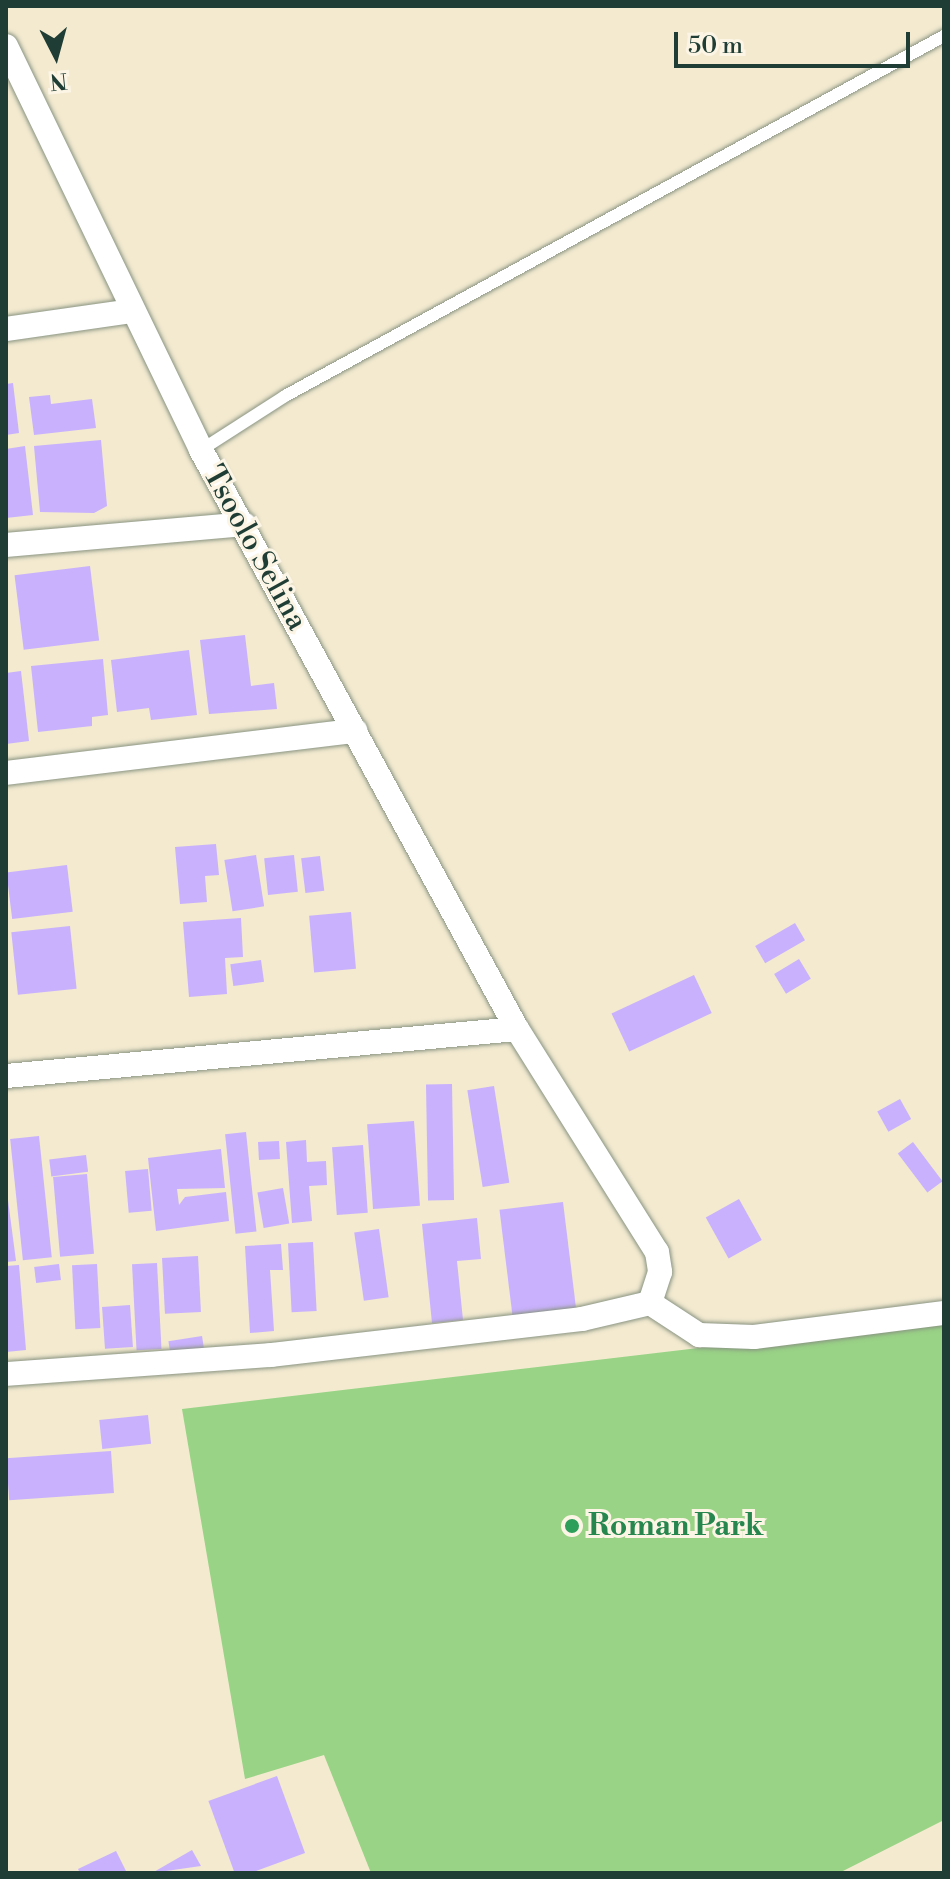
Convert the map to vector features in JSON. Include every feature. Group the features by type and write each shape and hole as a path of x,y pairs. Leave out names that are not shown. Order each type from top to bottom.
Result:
{"street":[{"name":"Tsoolo Selina","path":"6,46 201,450 517,1029 657,1252 660,1272 650,1303"},
{"path":"6,329 133,311"},
{"path":"6,545 244,524"},
{"path":"6,773 355,731"},
{"path":"6,1076 517,1029"},
{"path":"6,1374 482,1332 650,1303 699,1335 754,1337 944,1313"}],"lane":[{"path":"201,450 285,396 944,36"}],"green space":[{"name":"Roman Park","path":"944,1319 944,1820 839,1873 371,1873 324,1755 245,1779 182,1409"}],"building":[{"path":"13,383 19,433 6,435 6,384"},
{"path":"50,395 51,404 92,399 96,428 34,435 29,397"},
{"path":"101,440 107,506 94,513 40,512 34,446"},
{"path":"25,446 33,515 6,518 6,449"},
{"path":"90,566 99,640 24,650 15,575"},
{"path":"245,635 251,686 274,683 277,709 209,714 200,640"},
{"path":"189,650 197,715 151,720 149,708 117,712 111,660"},
{"path":"103,659 108,715 92,717 92,726 38,732 31,666"},
{"path":"21,671 29,741 6,744 6,673"},
{"path":"216,844 219,875 205,876 207,902 180,904 175,847"},
{"path":"256,855 264,906 233,911 224,860"},
{"path":"294,855 298,892 268,895 264,858"},
{"path":"320,856 324,891 305,893 301,858"},
{"path":"67,865 73,912 12,919 6,872"},
{"path":"351,912 356,969 314,972 309,916"},
{"path":"241,918 243,957 225,958 227,994 189,997 183,922"},
{"path":"795,923 805,940 765,963 755,946"},
{"path":"70,926 77,989 18,995 11,932"},
{"path":"799,959 811,979 786,994 774,974"},
{"path":"261,960 264,982 233,986 230,964"},
{"path":"694,975 712,1013 629,1052 612,1013"},
{"path":"426,1084 452,1084 454,1200 428,1200"},
{"path":"494,1086 509,1183 483,1187 467,1090"},
{"path":"900,1099 911,1119 888,1132 877,1112"},
{"path":"414,1121 420,1206 373,1209 367,1124"},
{"path":"246,1132 256,1231 236,1234 225,1134"},
{"path":"39,1136 52,1257 23,1260 10,1139"},
{"path":"306,1140 307,1162 326,1161 327,1185 309,1186 312,1221 292,1223 286,1142"},
{"path":"279,1141 280,1159 259,1160 258,1142"},
{"path":"913,1142 942,1181 927,1193 898,1153"},
{"path":"363,1145 368,1213 337,1215 332,1147"},
{"path":"221,1149 225,1188 177,1189 179,1205 185,1197 226,1192 229,1221 156,1231 148,1158"},
{"path":"86,1155 88,1172 51,1176 49,1160"},
{"path":"148,1169 152,1211 129,1213 125,1171"},
{"path":"87,1174 94,1254 60,1257 53,1177"},
{"path":"6,1185 16,1261 6,1262"},
{"path":"283,1188 289,1223 264,1228 257,1193"},
{"path":"739,1199 762,1240 729,1259 706,1217"},
{"path":"563,1202 576,1308 513,1316 499,1210"},
{"path":"477,1218 481,1259 457,1261 463,1320 432,1323 422,1224"},
{"path":"379,1229 389,1297 364,1301 354,1232"},
{"path":"313,1242 317,1311 292,1312 288,1243"},
{"path":"281,1244 283,1270 270,1270 274,1331 250,1333 245,1246"},
{"path":"198,1256 201,1312 165,1314 162,1258"},
{"path":"157,1263 162,1349 137,1350 132,1264"},
{"path":"59,1264 61,1280 36,1283 34,1267"},
{"path":"97,1264 100,1328 75,1329 72,1265"},
{"path":"19,1265 26,1350 6,1352 6,1266"},
{"path":"130,1305 133,1347 105,1349 102,1307"},
{"path":"202,1336 204,1349 170,1354 168,1341"},
{"path":"148,1415 151,1444 102,1449 99,1420"},
{"path":"111,1451 114,1493 9,1500 6,1458"},
{"path":"277,1776 305,1853 250,1873 235,1873 208,1801"},
{"path":"192,1850 201,1866 152,1873"},
{"path":"116,1851 127,1873 80,1873 78,1869"}],"place":[{"name":"Roman Park","path":"572,1526"}]}
